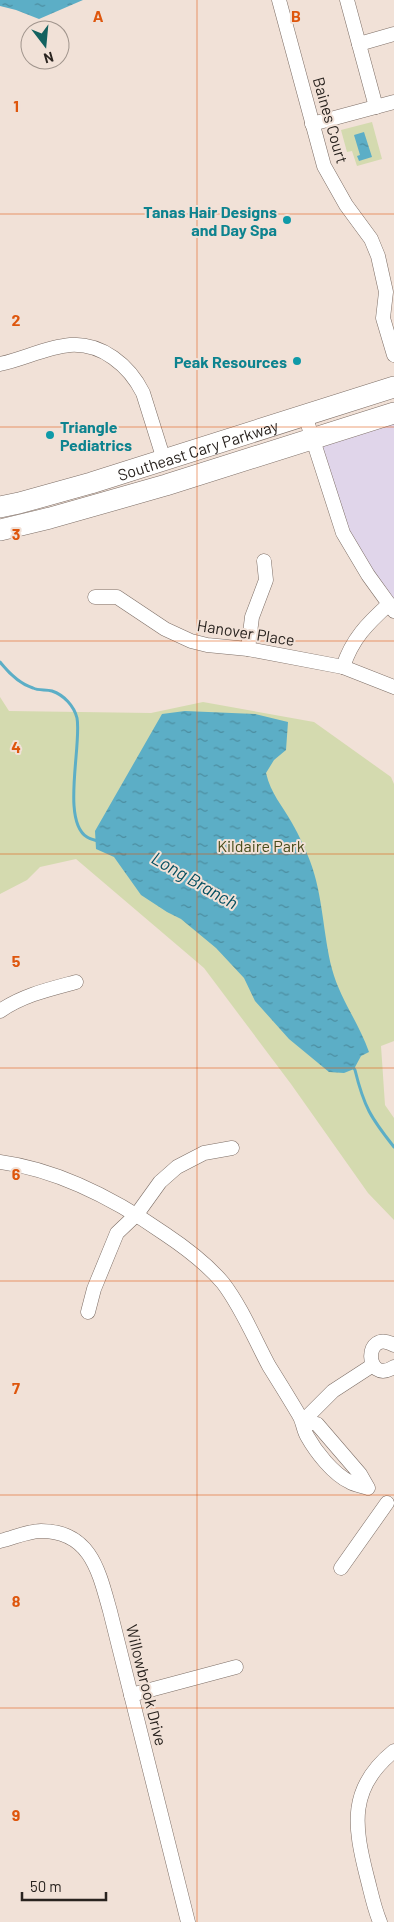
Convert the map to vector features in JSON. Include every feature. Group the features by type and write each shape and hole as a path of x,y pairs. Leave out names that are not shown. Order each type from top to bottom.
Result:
{"main road":[{"name":"Southeast Cary Parkway","path":"0,507 19,504 164,460 394,387"},
{"name":"Southeast Cary Parkway","path":"0,530 90,507 394,413"}],"street":[{"name":"Baines Court","path":"279,0 324,166 346,205 371,239 378,256 386,292 383,318 394,355"},
{"path":"348,0 376,107"},
{"path":"359,44 394,34"},
{"path":"312,124 394,102"},
{"path":"0,364 69,345 95,348 111,356 138,383 143,393 164,460"},
{"path":"306,415 343,533 368,575 391,608 367,624 352,642 343,667"},
{"path":"248,648 252,617 266,580 264,561"},
{"name":"Hanover Place","path":"95,597 117,597 165,629 191,642 248,648 343,667 394,686"},
{"path":"0,1011 14,1002 48,989 76,982"},
{"path":"88,1312 94,1290 117,1233 137,1214 160,1182 177,1167 204,1153 232,1148"},
{"path":"0,1162 28,1167 61,1177 137,1214 178,1243 222,1282 235,1301 270,1367 303,1421 305,1433 314,1447 330,1466 351,1483 368,1488 390,1505 341,1568"},
{"path":"394,1345 384,1342 376,1344 370,1356 373,1365 381,1370 394,1367"},
{"path":"303,1421 333,1391 373,1365"},
{"name":"Willowbrook Drive","path":"0,1541 40,1531 52,1532 74,1540 90,1555 99,1572 188,1922"},
{"path":"131,1695 236,1667"},
{"path":"380,1922 357,1835 356,1817 360,1798 369,1777 381,1761 394,1751"}],"shaded area":[{"path":"394,413 394,611 343,533 314,439"}],"green space":[{"path":"372,122 382,159 357,166 352,151 347,152 341,130"},
{"name":"Kildaire Park","path":"0,697 9,711 151,713 203,702 314,722 391,777 394,784 394,1041 381,1046 385,1105 394,1118 394,1220 368,1193 291,1084 204,968 76,859 40,867 27,880 0,894"}],"water":[{"path":"0,0 83,0 39,19 0,6"},
{"path":"364,132 372,157 359,161 357,156 360,155 354,135"},
{"path":"185,711 255,714 288,722 286,750 274,760 266,773 274,793 297,832 310,861 318,887 335,980 369,1052 361,1056 354,1069 344,1073 329,1072 289,1039 255,1001 244,978 216,948 181,919 141,895 114,857 96,849 95,831 162,714"}],"waterway":[{"name":"Long Branch","path":"0,662 23,684 35,689 50,690 64,698 74,709 78,730 74,781 75,815 79,828 87,837 98,841"},
{"name":"Long Branch","path":"353,1067 369,1112 394,1147"}],"place":[{"name":"Tanas Hair Designs and Day Spa","path":"287,220"},
{"name":"Peak Resources","path":"297,361"},
{"name":"Triangle Pediatrics","path":"50,435"}]}
